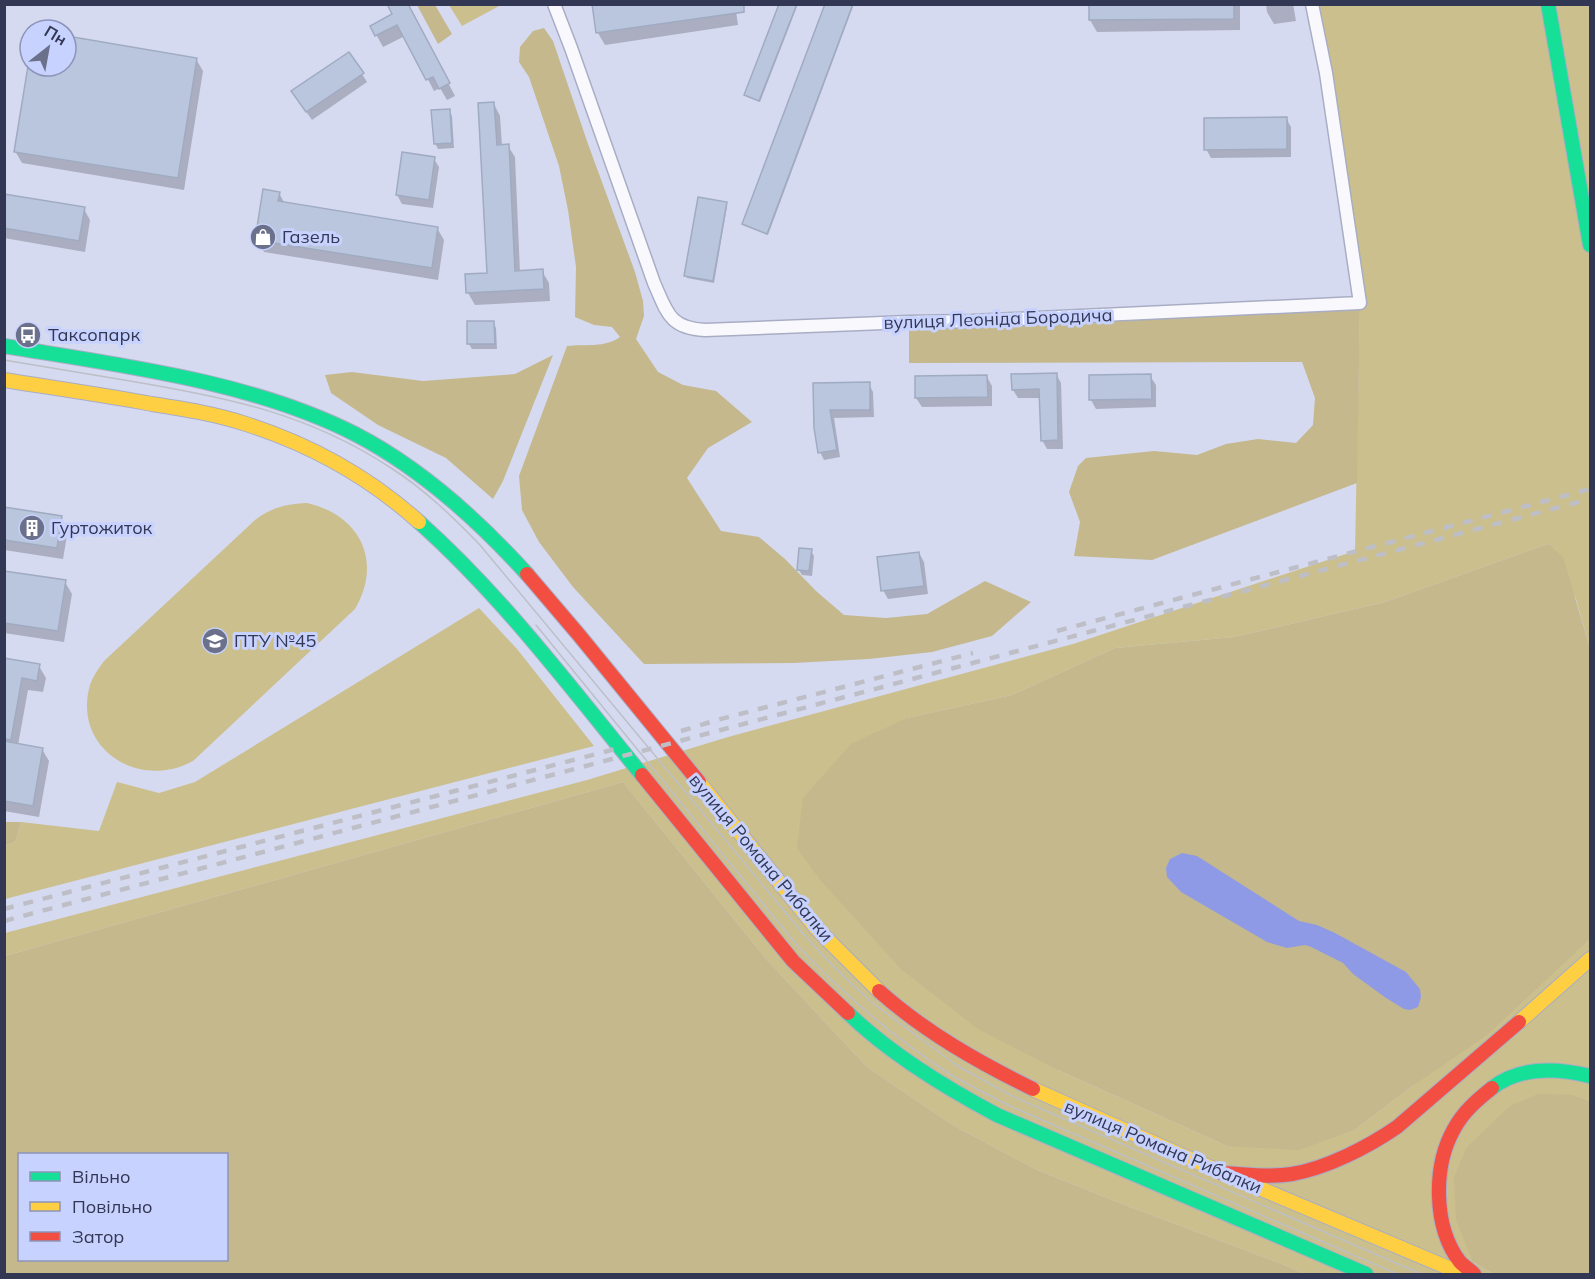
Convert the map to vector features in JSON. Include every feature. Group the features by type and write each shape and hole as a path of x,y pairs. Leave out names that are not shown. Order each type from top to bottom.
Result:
{"main road":[{"path":"1548,4 1590,245"},
{"name":"вулиця Романа Рибалки","path":"4,346 127,367 269,399 351,431 388,452 425,477 480,526 541,589 797,905 829,941 887,998 951,1046 1047,1096 1463,1275"},
{"name":"вулиця Романа Рибалки","path":"4,380 204,413 246,423 280,435 356,474 416,517 501,602 793,961 853,1018 894,1050 958,1094 997,1115 1366,1275"},
{"path":"1222,1173 1291,1174 1317,1167 1375,1142 1476,1061 1590,959"},
{"path":"1474,1275 1460,1262 1447,1238 1438,1198 1441,1162 1454,1130 1474,1102 1502,1080 1536,1070 1566,1070 1590,1076"}],"street":[{"name":"вулиця Леоніда Бородича","path":"554,4 572,48 654,283 669,315 688,330 984,321 1360,303 1326,73 1312,4"}],"shaded area":[{"path":"417,5 435,5 452,34 438,44"},
{"path":"449,5 501,5 462,26"},
{"path":"1312,5 1590,5 1590,648 1576,599 1548,544 1385,602 1234,637 1115,648 1012,695 907,718 1058,1070 1227,1146 1356,1129 1551,974 1590,939 1590,1101 1572,1095 1473,1262 1494,1274 1305,1274 1035,1169 951,1124 867,1067 767,960 623,782 5,956 5,933 587,780 728,737 1073,644 1355,551 1360,303"},
{"path":"544,28 553,41 635,272 643,301 644,316 636,339 658,372 683,385 716,391 752,422 708,448 687,478 721,531 759,537 844,615 886,618 927,614 985,581 1031,602 992,636 932,652 869,659 793,663 644,664 573,587 539,542 522,510 519,476 567,346 608,343 620,337 612,327 594,325 575,317 576,267 559,166 529,77 519,62 520,47 533,31"},
{"path":"1360,303 1357,483 1152,560 1074,556 1080,522 1069,492 1078,466 1086,458 1154,451 1197,455 1226,444 1258,439 1296,443 1313,425 1315,398 1302,362 909,363 909,322"},
{"path":"553,355 503,481 493,499 446,458 378,425 331,393 325,375 352,372 423,381 515,374"},
{"path":"307,503 341,518 353,529 361,542 366,558 367,574 355,609 193,761 172,769 151,771 131,767 114,758 100,745 91,728 87,708 90,685 104,661 255,520 280,507"},
{"path":"1548,544 1563,557 1590,648 1590,939 1487,1035 1411,1087 1356,1129 1299,1150 1227,1146 1058,1070 978,1029 901,969 821,881 797,848 803,798 851,744 907,718 1012,695 1115,648 1234,637 1385,602"},
{"path":"479,608 517,649 594,746 5,899 5,845 15,842 21,822 99,831 117,782 159,793 195,782"},
{"path":"623,782 767,960 867,1067 951,1124 1035,1169 1305,1274 5,1274 5,956"},
{"path":"5,822 21,822 15,842 5,845"},
{"path":"1538,1094 1573,1095 1590,1101 1590,1274 1494,1274 1473,1262 1456,1220 1454,1178 1466,1148 1510,1106"}],"water":[{"path":"1182,853 1197,856 1299,921 1317,925 1335,933 1406,972 1420,989 1421,997 1418,1007 1410,1010 1404,1009 1353,974 1343,963 1305,945 1287,948 1267,942 1181,892 1167,877 1166,868 1170,859"}],"building":[{"path":"387,4 408,4 450,83 439,89 433,77 426,80 397,25 375,36 370,26 392,14"},
{"path":"592,4 744,4 744,12 596,33"},
{"path":"779,4 797,4 759,101 744,95"},
{"path":"825,4 853,4 767,234 742,224"},
{"path":"1089,4 1234,4 1234,19 1089,20"},
{"path":"78,38 197,58 178,178 14,152 26,78 78,78"},
{"path":"349,52 364,73 306,112 291,91"},
{"path":"494,102 497,145 509,144 515,271 543,269 544,289 466,293 465,274 487,273 478,103"},
{"path":"450,109 452,143 434,144 431,110"},
{"path":"1287,117 1287,149 1204,150 1204,118"},
{"path":"402,152 435,157 429,200 396,195"},
{"path":"263,189 280,192 278,201 438,227 432,268 255,240"},
{"path":"4,194 85,207 79,241 4,228"},
{"path":"698,197 727,202 713,281 684,276"},
{"path":"467,321 494,321 495,344 467,344"},
{"path":"1057,373 1058,440 1041,441 1039,389 1012,390 1011,374"},
{"path":"1151,374 1152,399 1089,400 1089,375"},
{"path":"987,375 988,397 915,398 915,376"},
{"path":"870,382 870,410 830,410 837,450 818,453 814,428 813,383"},
{"name":"Гуртожиток","path":"4,507 62,516 57,548 4,540"},
{"path":"799,548 812,549 809,571 797,570"},
{"path":"919,552 924,586 881,591 877,557"},
{"path":"4,571 66,580 58,631 4,623"},
{"path":"4,658 40,664 37,681 22,678 11,740 4,739"},
{"path":"4,741 43,748 33,806 4,801"}],"tram line":[{"path":"4,360 165,387 265,410 329,433 391,468 437,504 480,545 805,936 870,1001 956,1065 1014,1097 1421,1274"},
{"path":"536,625 796,944 831,980 887,1029 948,1073 1010,1106 1397,1274"}],"railway":[{"path":"1057,631 1590,489"},
{"path":"4,921 1590,499"},
{"path":"681,731 973,653"},
{"path":"4,909 623,747"}],"traffic: fast":[{"path":"1548,4 1590,245"},
{"path":"4,346 184,377 229,388 315,416 355,434 426,479 489,534 527,574"},
{"path":"419,522 508,612 642,775"},
{"path":"848,1013 881,1042 919,1069 997,1115 1366,1274"},
{"path":"1492,1088 1527,1072 1552,1070 1590,1076"}],"traffic: slow":[{"path":"4,380 188,410 246,424 293,441 359,476 419,522"},
{"path":"699,782 816,928 879,991"},
{"path":"1519,1022 1590,959"},
{"path":"1033,1089 1181,1155 1463,1274"}],"traffic: jam":[{"path":"527,574 699,782"},
{"path":"642,775 793,961 848,1013"},
{"path":"879,991 915,1020 953,1045 1033,1089"},
{"path":"1222,1173 1266,1176 1292,1174 1333,1162 1360,1149 1397,1127 1519,1022"},
{"path":"1474,1274 1460,1262 1445,1232 1439,1196 1440,1178 1442,1160 1454,1129 1466,1112 1492,1088"}],"place":[{"name":"Газель","path":"263,237"},
{"name":"Таксопарк","path":"28,335"},
{"name":"Гуртожиток","path":"32,528"},
{"name":"ПТУ №45","path":"215,641"}]}
